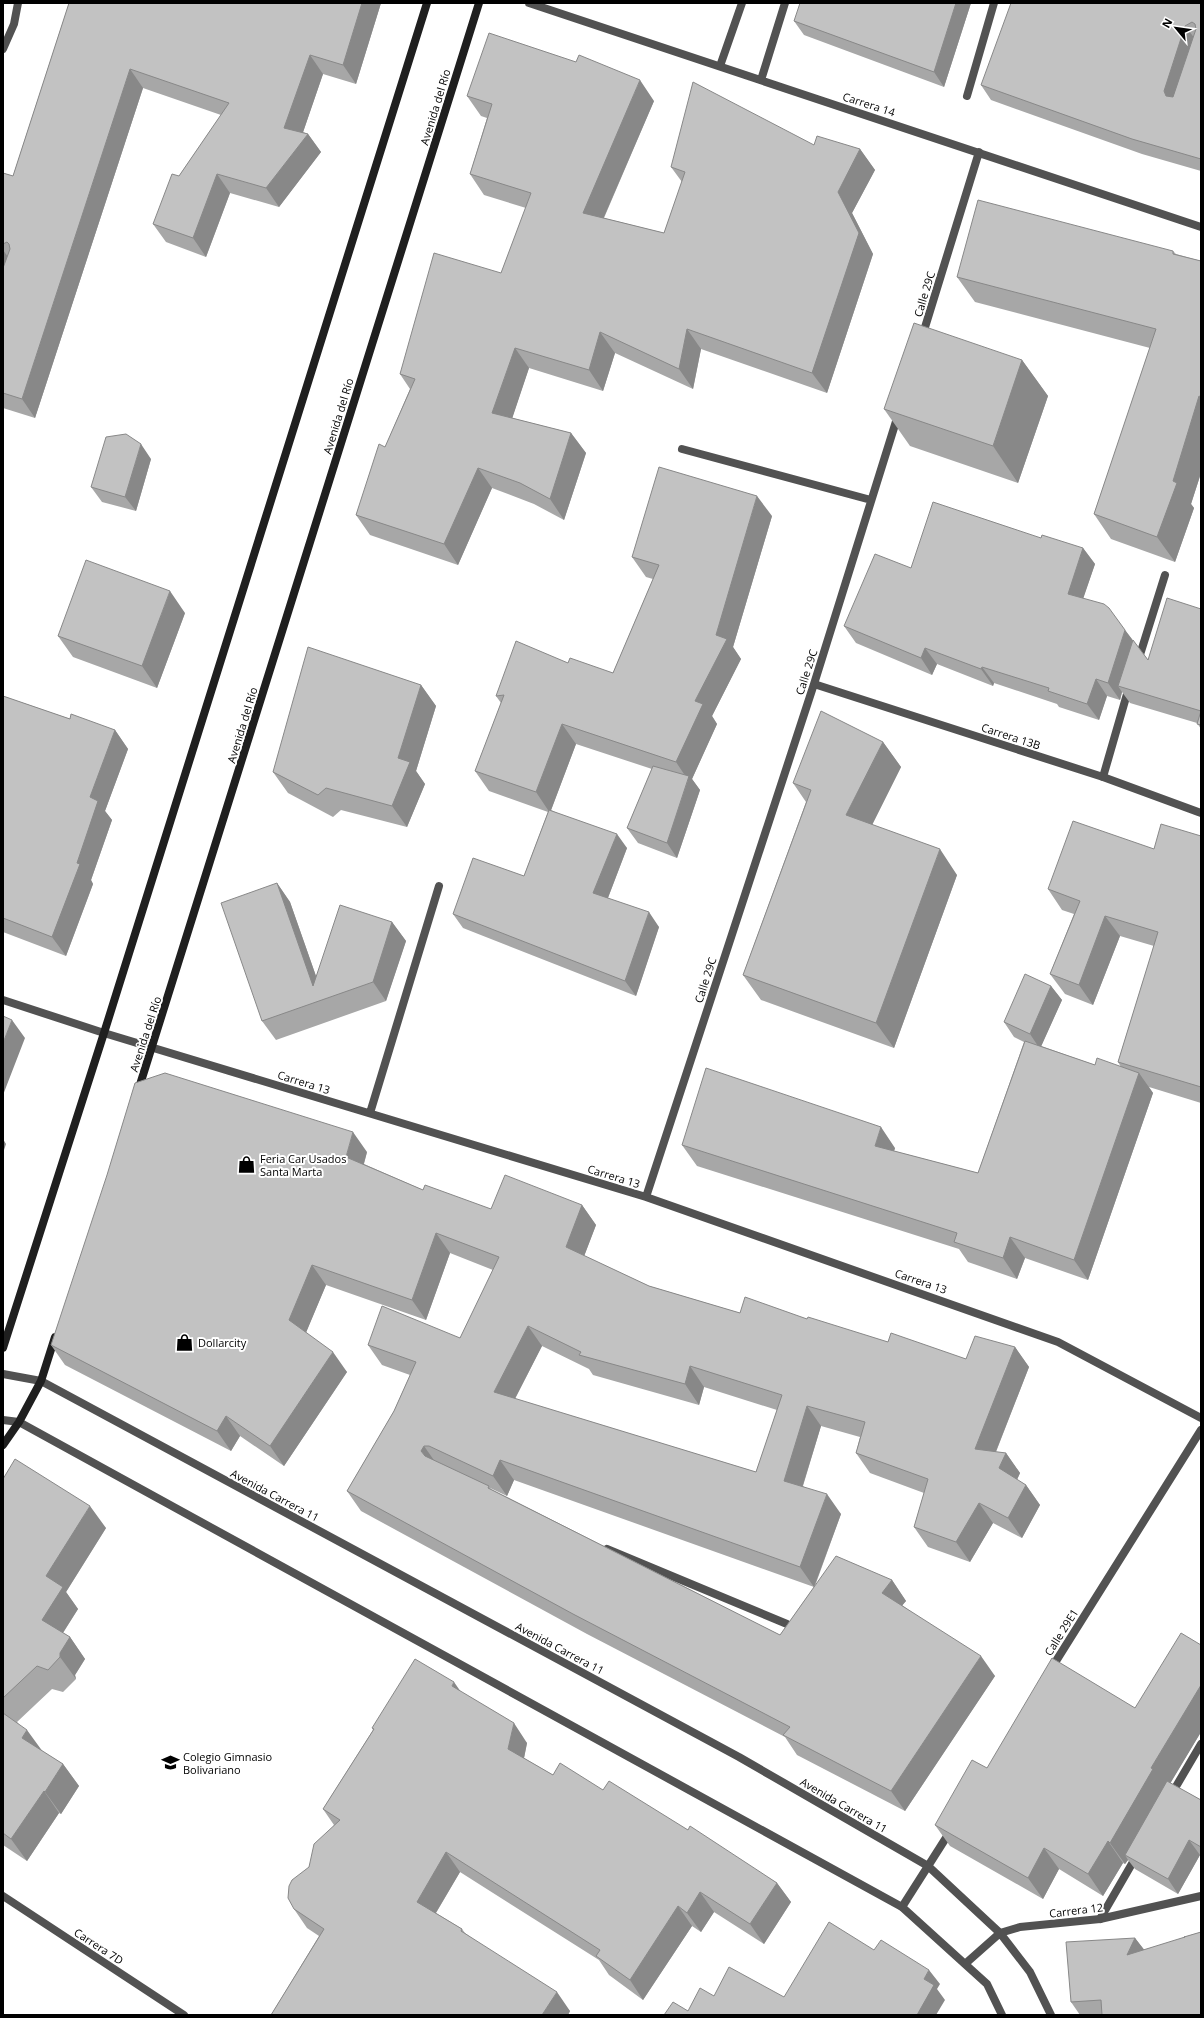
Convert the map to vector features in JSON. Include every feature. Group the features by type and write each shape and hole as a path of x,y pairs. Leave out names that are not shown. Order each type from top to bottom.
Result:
{"main road":[{"path":"3,1348 104,1033 428,3"},
{"name":"Avenida del Río","path":"135,1100 479,3"},
{"path":"3,1445 19,1422 40,1381 58,1328"}],"street":[{"path":"3,49 14,24 18,3"},
{"name":"Carrera 14","path":"529,3 979,152 1201,228"},
{"path":"720,66 742,3"},
{"path":"762,80 785,3"},
{"path":"967,96 994,3"},
{"name":"Calle 29C","path":"918,349 979,152"},
{"name":"Calle 29C","path":"646,1197 814,684 899,409"},
{"path":"682,449 871,500"},
{"path":"1103,777 1133,675 1165,575"},
{"name":"Carrera 13B","path":"814,684 1103,777 1201,813"},
{"path":"370,1113 440,886"},
{"name":"Carrera 13","path":"3,1000 104,1033 646,1197 1058,1342 1201,1418"},
{"name":"Avenida Carrera 11","path":"3,1374 40,1381 739,1757 928,1866 1000,1933 1030,1972 1051,2015"},
{"path":"3,1420 19,1422 902,1907 987,1984 1002,2015"},
{"name":"Calle 29E1","path":"1046,1678 1201,1430"},
{"path":"596,1543 787,1624"},
{"path":"1166,1804 1201,1744"},
{"path":"902,1907 958,1819"},
{"path":"1100,1918 1143,1845"},
{"name":"Carrera 7D","path":"3,1896 184,2015"},
{"name":"Carrera 12","path":"964,1964 1000,1933 1020,1927 1100,1918 1201,1896"}],"building":[{"path":"69,3 362,3 343,65 310,55 284,128 308,134 266,188 217,174 193,238 153,224 172,174 179,176 229,103 130,69 22,399 3,393 3,268 10,249 7,242 3,244 3,173 13,176"},
{"path":"800,3 956,3 934,72 794,21"},
{"path":"1011,3 1201,3 1201,159 1132,139 981,85","holes":["1192,22 1195,24 1196,29 1173,97 1166,96 1164,91 1185,26"]},
{"path":"489,33 576,62 579,55 640,80 583,213 664,233 685,172 671,167 693,82 814,145 817,136 860,149 838,192 859,233 812,373 687,329 679,369 600,332 589,370 515,348 492,413 571,433 550,499 520,483 478,468 444,544 356,515 379,444 385,447 415,379 400,374 434,253 501,273 531,193 470,174 492,104 467,96"},
{"path":"978,200 1173,251 1173,254 1201,261 1201,397 1199,396 1173,481 1177,483 1157,537 1094,514 1156,329 957,277"},
{"path":"914,323 1022,360 993,446 884,409"},
{"path":"126,434 141,444 125,497 91,487 106,437"},
{"path":"659,467 757,496 716,635 727,639 695,701 703,704 676,762 562,724 536,792 475,771 504,695 496,696 516,641 568,663 570,658 613,673 659,565 632,557"},
{"path":"933,502 1041,538 1042,535 1083,548 1068,594 1104,604 1109,608 1125,630 1108,683 1096,679 1087,704 1048,691 1049,688 982,667 981,669 925,648 921,658 844,626 875,554 911,568"},
{"path":"86,560 170,591 142,666 58,636"},
{"path":"1167,598 1201,609 1201,711 1118,686 1133,640 1148,660"},
{"path":"308,647 421,685 398,758 410,762 392,806 326,788 318,795 273,772"},
{"path":"3,696 70,719 71,714 115,730 90,797 98,801 77,863 80,864 52,937 3,918"},
{"path":"821,711 883,742 846,815 940,849 876,1023 743,975 811,790 793,783"},
{"path":"1201,711 1201,725 1197,724"},
{"path":"653,766 689,776 667,843 627,828"},
{"path":"549,810 617,834 593,893 649,912 625,981 453,914 473,858 524,876"},
{"path":"1073,821 1154,849 1161,824 1201,836 1201,1087 1118,1062 1158,932 1105,916 1079,985 1050,974 1080,901 1048,889"},
{"path":"277,883 313,986 340,905 392,922 373,982 262,1021 221,903"},
{"path":"1025,974 1051,986 1030,1034 1004,1022"},
{"path":"3,1016 12,1020 3,1043"},
{"path":"1025,1041 1095,1065 1097,1058 1139,1073 1074,1260 1010,1237 1003,1258 954,1242 957,1233 682,1145 706,1068 881,1127 875,1146 978,1173"},
{"path":"165,1073 353,1132 346,1157 423,1190 425,1185 491,1209 505,1175 582,1205 566,1247 649,1286 740,1313 745,1297 807,1319 808,1317 888,1342 891,1333 966,1359 975,1336 1015,1347 975,1449 1006,1453 999,1468 1026,1485 1008,1518 979,1503 956,1542 914,1527 928,1479 856,1453 865,1422 807,1406 784,1481 827,1494 800,1567 500,1460 493,1476 429,1446 424,1446 421,1451 425,1456 489,1486 488,1488 780,1635 836,1556 892,1580 882,1593 981,1656 891,1791 783,1735 790,1727 573,1614 347,1491 394,1411 416,1362 368,1345 382,1306 460,1338 499,1257 436,1233 412,1300 312,1265 289,1320 333,1352 270,1446 226,1416 217,1431 51,1345 107,1175 135,1083","holes":["528,1326 581,1352 579,1355 685,1384 690,1366 782,1395 756,1472 494,1392"]},
{"path":"15,1459 90,1506 46,1576 63,1587 42,1620 70,1637 60,1653 60,1657 48,1670 37,1666 3,1698 3,1479"},
{"path":"1181,1633 1201,1645 1201,1685 1151,1768 1153,1769 1110,1843 1108,1841 1088,1874 1044,1848 1028,1878 935,1825 972,1760 987,1768 1052,1658 1135,1708"},
{"path":"415,1659 454,1682 452,1686 514,1723 508,1749 553,1775 560,1763 603,1790 609,1781 688,1830 690,1826 777,1883 750,1924 700,1892 687,1913 678,1906 630,1980 596,1956 600,1950 446,1852 417,1902 462,1929 461,1931 557,1992 542,2015 271,2015 324,1929 294,1909 288,1898 289,1886 292,1880 309,1867 314,1844 340,1820 323,1809 374,1729 372,1728"},
{"path":"3,1713 27,1730 22,1738 63,1764 11,1839 3,1833"},
{"path":"1167,1781 1201,1800 1201,1847 1189,1840 1168,1879 1125,1855"},
{"path":"829,1922 874,1950 881,1940 929,1970 924,1979 934,1985 917,2015 664,2015 673,2002 688,2011 700,1988 714,1996 729,1967 784,1997"},
{"path":"1201,1932 1201,2015 1102,2015 1101,2000 1071,2002 1066,1942 1135,1938 1127,1955"}],"place":[{"name":"Feria Car Usados Santa Marta","path":"247,1164"},
{"name":"Dollarcity","path":"185,1342"},
{"name":"Colegio Gimnasio Bolivariano","path":"170,1762"}]}
